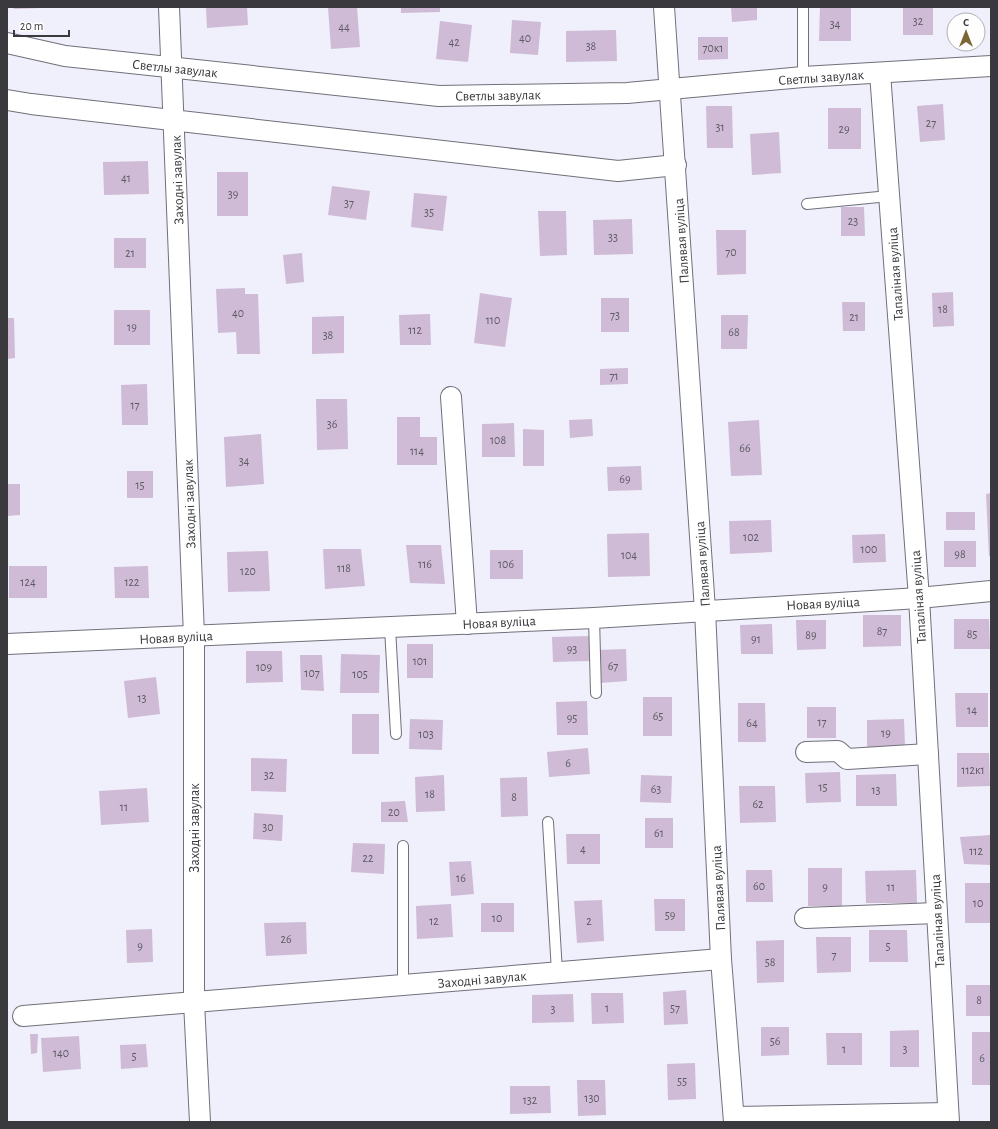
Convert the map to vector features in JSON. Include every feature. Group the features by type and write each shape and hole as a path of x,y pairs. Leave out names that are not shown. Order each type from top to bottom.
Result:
{"street":[{"name":"Заходні завулак","path":"169,7 194,636 194,1002 200,1122"},
{"name":"Палявая вуліца","path":"664,7 676,165 705,610 721,959 734,1120"},
{"name":"Светлы завулак","path":"7,43 65,56 439,96 627,93 803,77 991,66"},
{"name":"Тапаліная вуліца","path":"880,73 919,598 949,1117"},
{"path":"7,100 174,121 618,171 676,165"},
{"path":"451,397 467,624"},
{"name":"Новая вуліца","path":"7,644 594,618 919,598 991,591"},
{"path":"806,752 838,751 847,759 928,754"},
{"path":"805,918 937,913"},
{"name":"Заходні завулак","path":"23,1016 721,959"},
{"path":"734,1120 949,1117"}],"lane":[{"path":"802,7 803,77"},
{"path":"807,204 889,196"},
{"path":"594,618 596,694"},
{"path":"390,628 396,734"},
{"path":"548,822 557,972"},
{"path":"403,846 403,985"}],"building":[{"path":"13,7 42,7 42,8 14,9"},
{"path":"206,7 247,7 248,25 207,28"},
{"path":"328,7 357,7 360,47 331,49"},
{"path":"401,7 440,7 440,12 401,13"},
{"path":"731,7 757,7 757,20 732,22"},
{"path":"820,7 851,7 851,41 819,41"},
{"path":"903,7 933,7 933,35 903,35"},
{"path":"512,20 541,22 538,55 510,53"},
{"path":"440,21 472,25 468,62 436,59"},
{"path":"616,30 617,61 566,62 566,31"},
{"path":"698,37 728,37 728,59 698,60"},
{"path":"943,104 945,140 920,142 917,106"},
{"path":"706,106 732,106 733,148 707,148"},
{"path":"828,108 861,108 861,149 828,149"},
{"path":"779,132 781,173 752,175 750,134"},
{"path":"148,161 149,194 104,195 103,162"},
{"path":"217,172 248,172 248,216 217,216"},
{"path":"332,186 370,191 366,220 328,215"},
{"path":"414,193 447,196 443,231 411,227"},
{"path":"841,207 864,207 865,236 841,236"},
{"path":"538,211 566,211 567,255 540,256"},
{"path":"632,219 633,254 594,255 593,220"},
{"path":"716,230 746,230 746,274 717,275"},
{"path":"114,238 146,238 146,268 114,268"},
{"path":"302,253 304,282 286,284 283,255"},
{"path":"245,288 245,294 258,294 260,354 237,354 236,332 218,333 216,289"},
{"path":"953,292 954,326 933,327 932,293"},
{"path":"480,293 512,298 505,347 474,343"},
{"path":"601,298 629,298 629,332 601,332"},
{"path":"842,302 865,302 865,331 843,331"},
{"path":"114,310 150,310 150,345 114,345"},
{"path":"430,314 431,345 400,345 399,315"},
{"path":"721,315 748,315 747,349 721,349"},
{"path":"344,316 344,353 312,354 312,317"},
{"path":"7,318 14,318 15,358 7,359"},
{"path":"628,368 628,384 600,385 600,369"},
{"path":"147,384 148,425 122,425 121,385"},
{"path":"316,399 347,399 348,449 317,450"},
{"path":"397,417 420,417 420,437 437,437 437,465 397,465"},
{"path":"592,419 593,436 570,438 569,420"},
{"path":"759,420 762,475 731,476 728,422"},
{"path":"514,423 515,457 482,457 482,424"},
{"path":"523,429 544,430 544,466 523,466"},
{"path":"261,434 264,484 226,487 224,437"},
{"path":"641,466 642,490 608,491 607,467"},
{"path":"127,471 153,471 153,498 127,498"},
{"path":"7,484 20,484 20,515 7,516"},
{"path":"991,493 991,556 989,556 986,494"},
{"path":"946,512 975,512 975,530 946,530"},
{"path":"771,520 772,552 730,554 729,521"},
{"path":"649,533 650,576 608,577 607,534"},
{"path":"885,534 886,562 853,563 852,535"},
{"path":"944,541 976,541 976,567 944,567"},
{"path":"406,545 441,545 445,584 410,583"},
{"path":"323,549 361,549 365,586 325,589"},
{"path":"490,550 523,550 523,579 490,579"},
{"path":"268,551 270,591 228,592 227,552"},
{"path":"9,566 47,566 47,598 9,598"},
{"path":"148,566 149,598 115,598 114,567"},
{"path":"863,615 901,615 901,646 863,647"},
{"path":"954,619 989,619 990,649 954,649"},
{"path":"796,620 826,620 826,649 797,650"},
{"path":"772,624 773,654 741,654 740,625"},
{"path":"591,636 591,661 553,662 552,637"},
{"path":"407,644 433,644 433,678 407,678"},
{"path":"626,649 627,681 600,683 598,650"},
{"path":"246,651 282,651 283,682 246,683"},
{"path":"341,654 380,655 379,693 340,693"},
{"path":"300,655 322,655 324,691 301,690"},
{"path":"156,677 160,714 128,718 124,681"},
{"path":"955,693 988,693 988,727 956,727"},
{"path":"643,697 672,697 672,736 643,736"},
{"path":"587,701 588,735 557,735 556,702"},
{"path":"738,703 765,703 766,742 738,742"},
{"path":"807,707 836,707 836,738 807,738"},
{"path":"352,714 379,714 379,754 352,754"},
{"path":"410,719 443,720 442,750 409,749"},
{"path":"904,719 905,746 867,747 867,720"},
{"path":"588,748 590,774 549,777 547,752"},
{"path":"957,753 989,753 990,786 957,787"},
{"path":"251,758 287,759 286,792 251,791"},
{"path":"840,772 841,802 806,803 805,773"},
{"path":"896,774 897,806 856,806 856,775"},
{"path":"444,775 445,811 416,812 415,777"},
{"path":"641,775 672,776 671,803 640,802"},
{"path":"527,777 528,816 501,817 500,778"},
{"path":"739,786 775,786 776,822 740,823"},
{"path":"147,788 149,822 101,825 99,791"},
{"path":"405,801 408,822 381,822 381,802"},
{"path":"254,813 283,815 282,841 253,839"},
{"path":"645,818 673,818 673,848 645,848"},
{"path":"566,834 600,834 600,864 567,864"},
{"path":"991,835 991,865 964,864 960,837"},
{"path":"353,843 385,844 384,874 351,872"},
{"path":"471,861 474,894 451,896 449,862"},
{"path":"808,868 842,868 842,906 808,906"},
{"path":"746,870 772,870 773,902 746,902"},
{"path":"916,870 917,903 866,903 865,871"},
{"path":"965,883 991,883 991,923 965,923"},
{"path":"654,899 685,899 685,931 655,931"},
{"path":"602,900 604,941 577,943 574,901"},
{"path":"481,903 514,903 514,932 481,932"},
{"path":"451,904 453,937 417,939 416,906"},
{"path":"306,922 307,954 266,956 264,923"},
{"path":"152,929 153,962 127,963 126,930"},
{"path":"869,930 907,930 908,962 869,962"},
{"path":"816,937 851,937 851,972 817,973"},
{"path":"784,940 784,982 757,983 756,941"},
{"path":"966,985 991,985 991,1016 966,1016"},
{"path":"686,990 688,1024 664,1025 663,992"},
{"path":"591,993 623,993 624,1023 592,1024"},
{"path":"573,994 574,1022 532,1023 532,995"},
{"path":"761,1027 789,1027 789,1055 761,1056"},
{"path":"919,1030 919,1067 890,1067 890,1031"},
{"path":"972,1032 991,1032 991,1085 972,1085"},
{"path":"826,1033 862,1033 862,1065 827,1065"},
{"path":"30,1034 38,1034 37,1053 31,1054"},
{"path":"79,1036 81,1069 43,1072 41,1038"},
{"path":"146,1044 148,1067 121,1069 120,1045"},
{"path":"695,1063 696,1099 668,1100 667,1064"},
{"path":"577,1080 605,1080 606,1115 578,1116"},
{"path":"510,1086 550,1086 551,1113 510,1114"}]}
